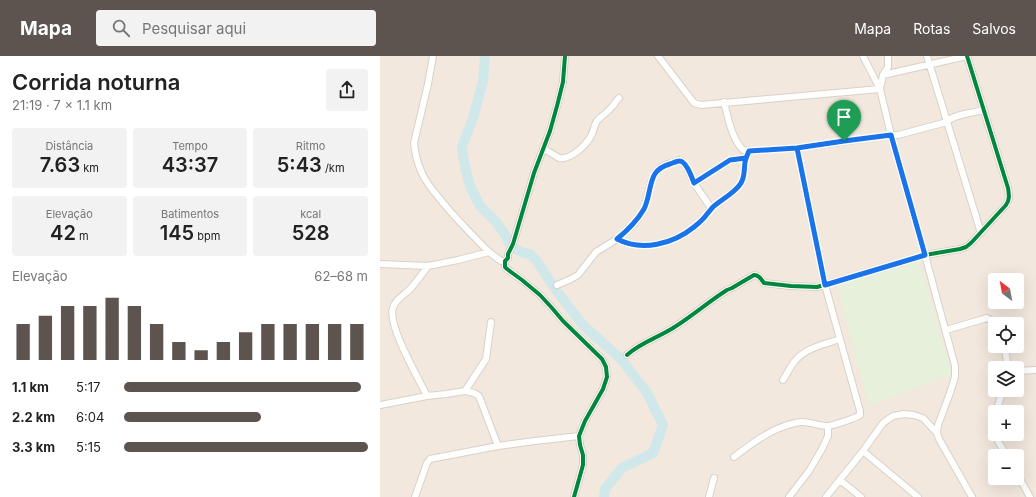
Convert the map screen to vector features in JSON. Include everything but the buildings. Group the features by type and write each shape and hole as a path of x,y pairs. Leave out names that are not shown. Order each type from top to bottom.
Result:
{"street":[{"path":"433,56 414,143 416,158 421,172 434,191 464,227 489,252 501,261 505,261"},
{"path":"565,56 563,82 557,106 534,173 512,247 508,254 508,258 505,261 505,267 522,280 552,308 563,321 602,359 606,367 607,377 605,383 584,421 579,436 583,455 583,465 574,497"},
{"path":"863,56 880,89 891,135 955,366 955,377 936,433"},
{"path":"880,89 883,75 888,67 888,56"},
{"path":"927,56 980,233"},
{"path":"627,355 641,344 656,338 673,328 727,290 754,275 759,277 764,283 817,287 925,255 960,249 966,247 1006,205 1009,197 1008,188 967,56 883,75"},
{"path":"661,57 694,102 701,105 880,89"},
{"path":"543,148 559,158 565,158 579,151 586,144 592,134 596,122 612,108 619,98"},
{"path":"724,102 738,146 743,150 749,151 797,148 898,135 947,122 956,116 984,110"},
{"path":"734,457 755,441 781,427 801,422 828,426 860,416 860,411 825,285 797,148"},
{"path":"617,239 634,245 650,246 665,243 683,236 696,226 711,208 734,191 741,183 746,158 749,151"},
{"path":"694,183 730,160 746,158"},
{"path":"557,285 571,280 578,275 596,252 617,239 635,223 645,207 651,182 656,172 660,168 679,160 682,161 694,183 711,208"},
{"path":"380,264 428,266 489,252"},
{"path":"427,396 402,347 395,327 392,308 396,302 411,288 428,266"},
{"path":"946,330 988,319"},
{"path":"465,391 486,359 491,322"},
{"path":"783,380 795,361 801,355 807,351 840,339"},
{"path":"1024,371 1036,370"},
{"path":"380,406 427,396 465,391 474,393 479,396 498,446"},
{"path":"826,497 863,451 883,423 893,416 904,414 923,418 936,433 972,497"},
{"path":"789,497 809,471 822,449 828,436 828,426"},
{"path":"415,497 427,463 430,459 498,446 579,436"},
{"path":"863,451 918,497"},
{"path":"709,497 714,478"},
{"path":"840,480 861,497"},
{"path":"1023,485 1030,497"}],"shaded area":[{"path":"380,56 1036,56 1036,497 380,497"}],"green space":[{"path":"919,261 952,374 869,406 837,286"}],"waterway":[{"path":"485,56 483,81 473,118 462,147 470,186 480,206 496,222 506,236 510,245 523,253 530,254 536,260 558,293 583,325 621,359 647,393 663,425 653,453 622,468 605,489 604,497"}],"cycle path":[{"path":"565,56 563,82 550,131 534,173 513,244 508,254 508,258 505,261 505,267 540,295 563,321 602,359 606,367 607,377 603,389 585,421 579,436 583,455 583,465 574,497"},
{"path":"627,355 637,347 680,324 713,299 754,275 759,276 764,283 817,287 925,255 960,249 971,243 1006,205 1009,195 967,56"}],"route":[{"path":"844,141 797,148 749,151 746,158 730,160 694,183 682,161 679,160 665,165 656,172 651,182 645,207 635,223 617,239 634,245 650,246 665,243 683,236 696,226 711,208 734,191 741,183 746,158 749,151 797,148 825,285 925,255 891,135 844,141"}]}
